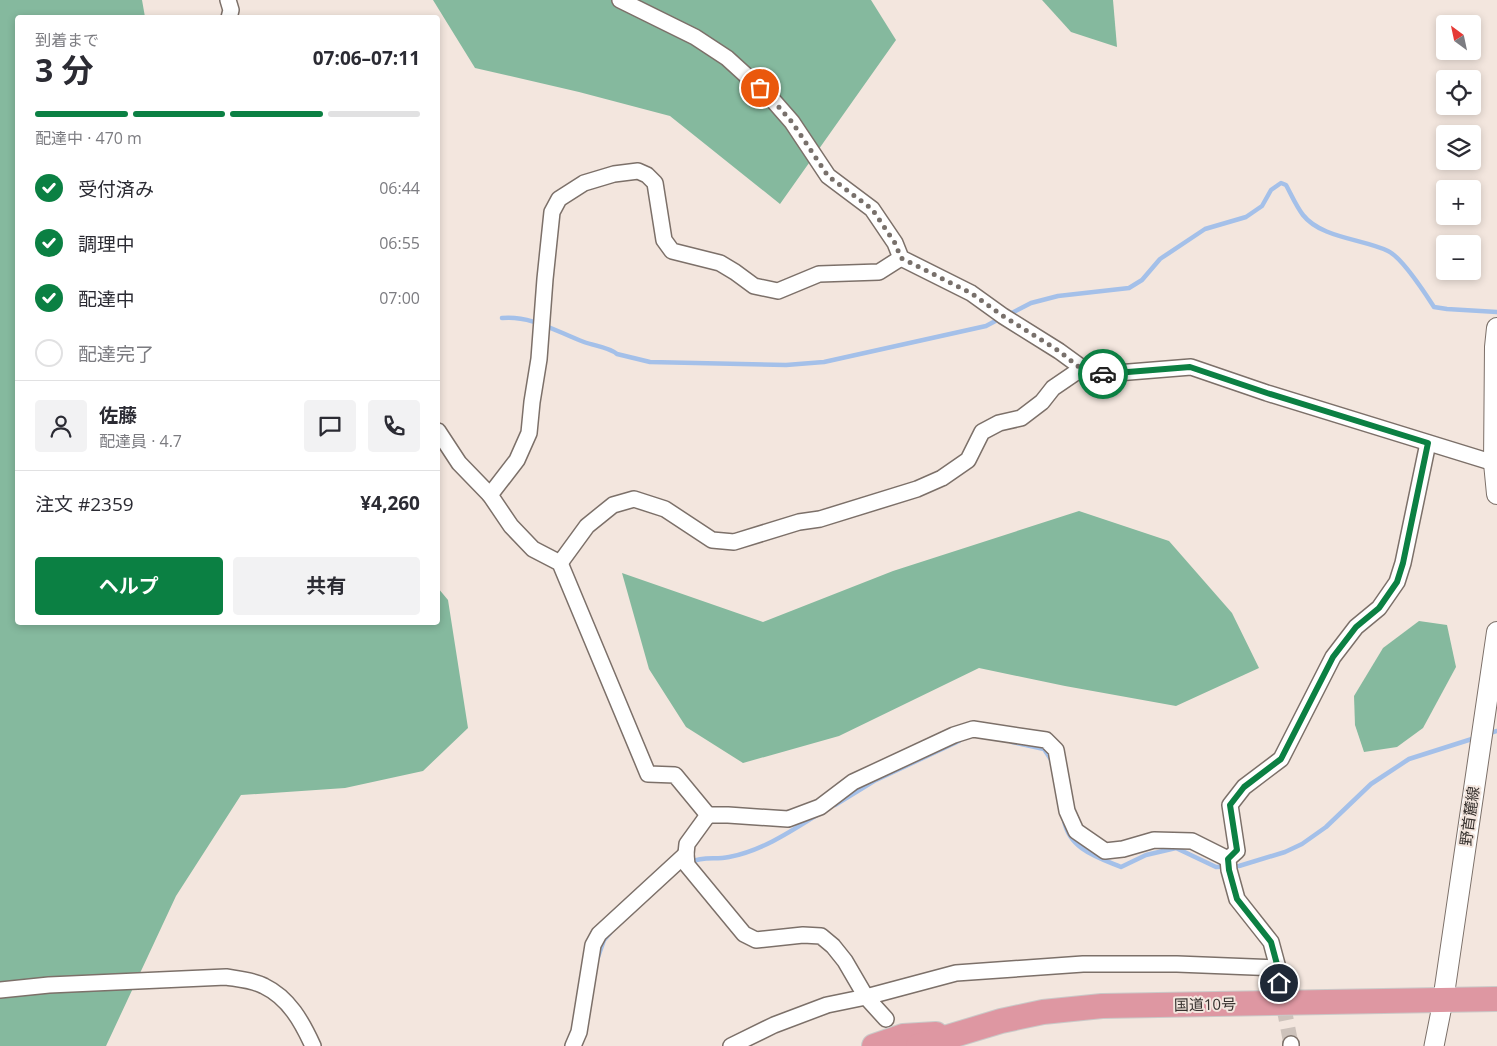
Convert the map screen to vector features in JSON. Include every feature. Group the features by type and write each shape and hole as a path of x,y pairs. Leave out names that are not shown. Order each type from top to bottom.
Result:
{"highway":[{"name":"国道10号","path":"918,1046 962,1039 1000,1021 1044,1012 1102,1006 1497,1000"},
{"path":"874,1046 903,1036 962,1039"}],"main road":[{"path":"1497,328 1494,347 1494,463 1497,494"},
{"name":"野首麓線","path":"1443,1001 1497,632"}],"street":[{"path":"228,0 231,10 230,15"},
{"path":"620,0 695,38 727,58 771,98 792,122 828,176 872,209 895,243 901,258 971,293 1003,316 1059,351 1084,371 1092,375 1190,367 1267,393 1494,463"},
{"path":"490,495 517,460 529,433 539,359 552,212 559,200 584,183 614,174 638,171 647,175 655,183 664,240 672,251 720,263 736,272 754,286 778,291 819,274 879,272 901,258"},
{"path":"560,563 587,526 613,505 634,499 665,510 712,540 734,542 799,522 820,519 916,489 942,478 968,460 982,432 999,423 1021,418 1042,402 1053,388 1075,373 1084,371"},
{"path":"440,434 460,463 490,495 511,526 533,549 560,563 648,774 675,775 708,815"},
{"path":"1228,859 1237,850 1230,805 1244,787 1281,759 1333,657 1356,627 1379,608 1397,582 1403,563 1428,443"},
{"path":"708,815 788,818 820,807 853,782 954,734 973,729 1046,740 1056,750 1067,811 1076,831 1105,851 1123,849 1154,840 1192,841 1228,859"},
{"path":"708,815 687,844 688,865 744,934 756,940 803,935 821,936 845,960 866,997 886,1019"},
{"path":"573,1046 580,1032 593,945 599,934 686,854"},
{"path":"731,1046 774,1025 827,1005 866,997 956,973 1092,964 1177,964 1279,976 1271,942 1237,899 1228,859"},
{"path":"0,990 48,985 226,977 240,979 264,986 287,1002 304,1027 313,1046"},
{"path":"1434,1046 1443,1001"}],"green space":[{"path":"0,0 142,0 145,15 15,15 15,625 440,625 440,590 448,600 468,728 423,771 345,788 241,795 176,896 106,1046 0,1046"},
{"path":"433,0 871,0 896,40 780,204 670,116 579,92 475,68"},
{"path":"1042,0 1113,0 1117,47 1071,32"},
{"path":"1079,511 1169,541 1232,613 1259,668 1176,706 979,668 839,736 743,763 686,727 649,669 622,573 763,622 893,571"},
{"path":"1419,621 1447,625 1456,667 1423,728 1397,747 1364,752 1355,725 1354,696 1383,648"}],"waterway":[{"path":"1008,315 1031,303 1058,296 1129,288 1142,280 1160,259 1205,229 1246,217 1262,206 1271,190 1281,183 1286,185 1303,215 1320,229 1378,247 1393,255 1412,276 1434,307 1497,312"},
{"path":"502,318 523,319 534,322 617,354 650,362 786,365 824,362 986,326 1001,318"},
{"path":"1487,734 1497,731"},
{"path":"1064,820 1072,838 1085,851 1121,867 1146,855 1176,848 1216,867 1239,866 1285,852 1302,844 1326,827 1371,784 1409,759 1475,738"},
{"path":"835,805 874,781 959,741"},
{"path":"1012,742 1044,749 1052,761"},
{"path":"691,862 700,859 729,857 752,850 775,840 817,815"},
{"path":"598,957 604,940 610,933"}],"tunnel":[{"path":"1279,983 1291,1044"}],"way so far":[{"path":"760,88 792,122 828,176 872,209 895,243 901,258 971,293 1003,316 1059,351 1084,371 1092,375 1103,374"}],"route":[{"path":"1103,374 1190,367 1428,443 1403,563 1397,582 1379,608 1356,627 1333,657 1281,759 1244,787 1230,805 1237,850 1228,859 1229,870 1237,899 1271,942 1278,968 1279,983"}]}
